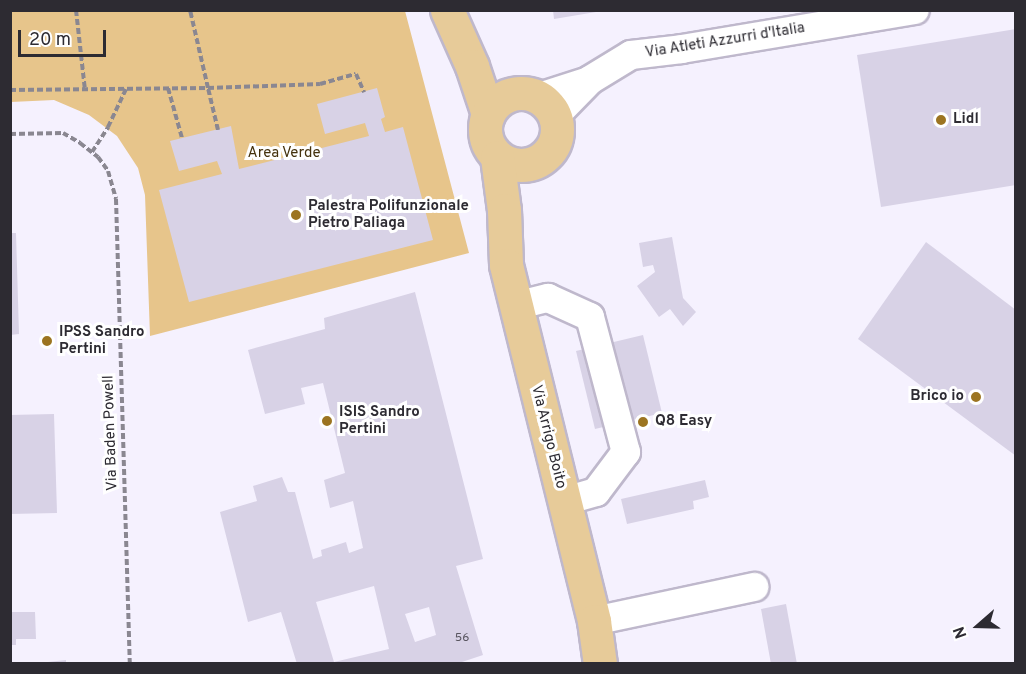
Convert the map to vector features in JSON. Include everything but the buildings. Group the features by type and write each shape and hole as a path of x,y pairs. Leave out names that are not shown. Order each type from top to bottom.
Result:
{"main road":[{"path":"447,10 471,66 496,105"},
{"path":"528,93 547,107 557,128 550,151 541,159 508,161 485,137 496,105 528,93"},
{"name":"Via Arrigo Boito","path":"508,161 504,210 506,265 594,621 600,663"}],"street":[{"name":"Via Atleti Azzurri d'Italia","path":"547,107 631,54 832,17 915,10"},
{"path":"515,306 548,298 590,317 626,452 596,492 564,501"},
{"path":"594,621 754,587"}],"path":[{"path":"76,10 86,90"},
{"path":"190,10 218,129"},
{"path":"10,90 208,88 321,84 356,74 364,92"},
{"path":"168,88 182,138"},
{"path":"92,152 108,128 126,89"},
{"name":"Via Baden Powell","path":"10,134 63,133 92,152 108,171 116,199 130,663"}],"green space":[{"name":"Area Verde","path":"10,11 405,11 469,253 150,336 145,195 138,168 117,136 89,115 54,100 11,102"}],"place":[{"name":"Lidl","path":"941,120"},
{"name":"Palestra Polifunzionale Pietro Paliaga","path":"296,215"},
{"name":"IPSS Sandro Pertini","path":"47,341"},
{"name":"Brico io","path":"976,397"},
{"name":"ISIS Sandro Pertini","path":"327,421"},
{"name":"Q8 Easy","path":"643,422"}]}
